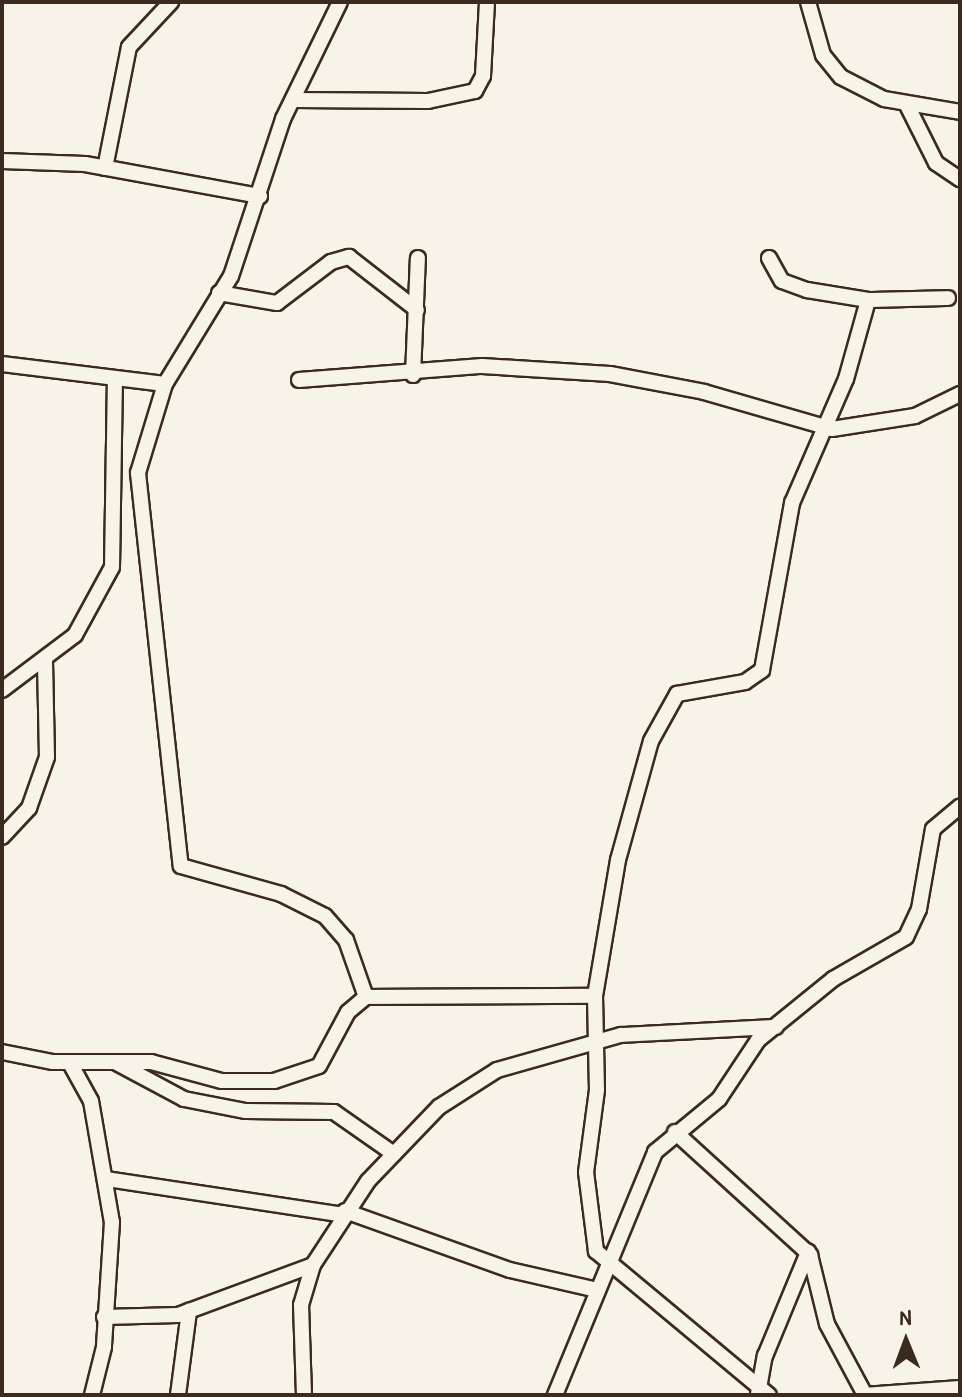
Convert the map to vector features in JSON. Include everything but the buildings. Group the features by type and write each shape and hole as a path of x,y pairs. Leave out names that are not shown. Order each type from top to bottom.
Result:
{"street":[{"path":"105,168 129,47 171,2"},
{"path":"340,2 294,100 260,196 219,293 165,384 138,473 181,866 281,894 325,916 346,940 366,997"},
{"path":"294,100 428,101 475,91 483,76 487,2"},
{"path":"808,2 832,69 854,87 907,105 960,112"},
{"path":"907,105 936,163 960,179"},
{"path":"2,161 105,168 260,196"},
{"path":"219,293 277,303 331,262 349,257 417,310"},
{"path":"413,375 418,258"},
{"path":"769,258 788,284 868,300 948,298"},
{"path":"808,1252 762,1393 606,1266 590,1232 586,1185 596,1040 595,996 618,860 651,741 677,694 745,682 762,670 792,503 824,429 868,300"},
{"path":"2,364 115,382 165,384"},
{"path":"299,380 413,375 482,366 610,374 704,392 824,429 915,416 960,394"},
{"path":"2,690 45,661 75,635 112,567 115,382"},
{"path":"2,837 29,808 47,757 45,661"},
{"path":"555,1395 644,1168 675,1132 719,1099 747,1051 833,979 906,937 919,909 933,829 960,806"},
{"path":"2,1052 70,1063 156,1062 236,1082 294,1076 319,1066 348,1012 366,997 595,996"},
{"path":"304,1395 301,1305 313,1265 344,1213 394,1154 470,1085 596,1040 776,1027"},
{"path":"115,1062 184,1099 246,1111 339,1113 394,1154"},
{"path":"70,1063 91,1101 106,1179 112,1236 92,1395"},
{"path":"675,1132 808,1252 827,1324 865,1395 959,1391"},
{"path":"106,1179 344,1213 510,1270 597,1290"},
{"path":"104,1317 189,1311 313,1265"},
{"path":"178,1395 189,1311"}]}
